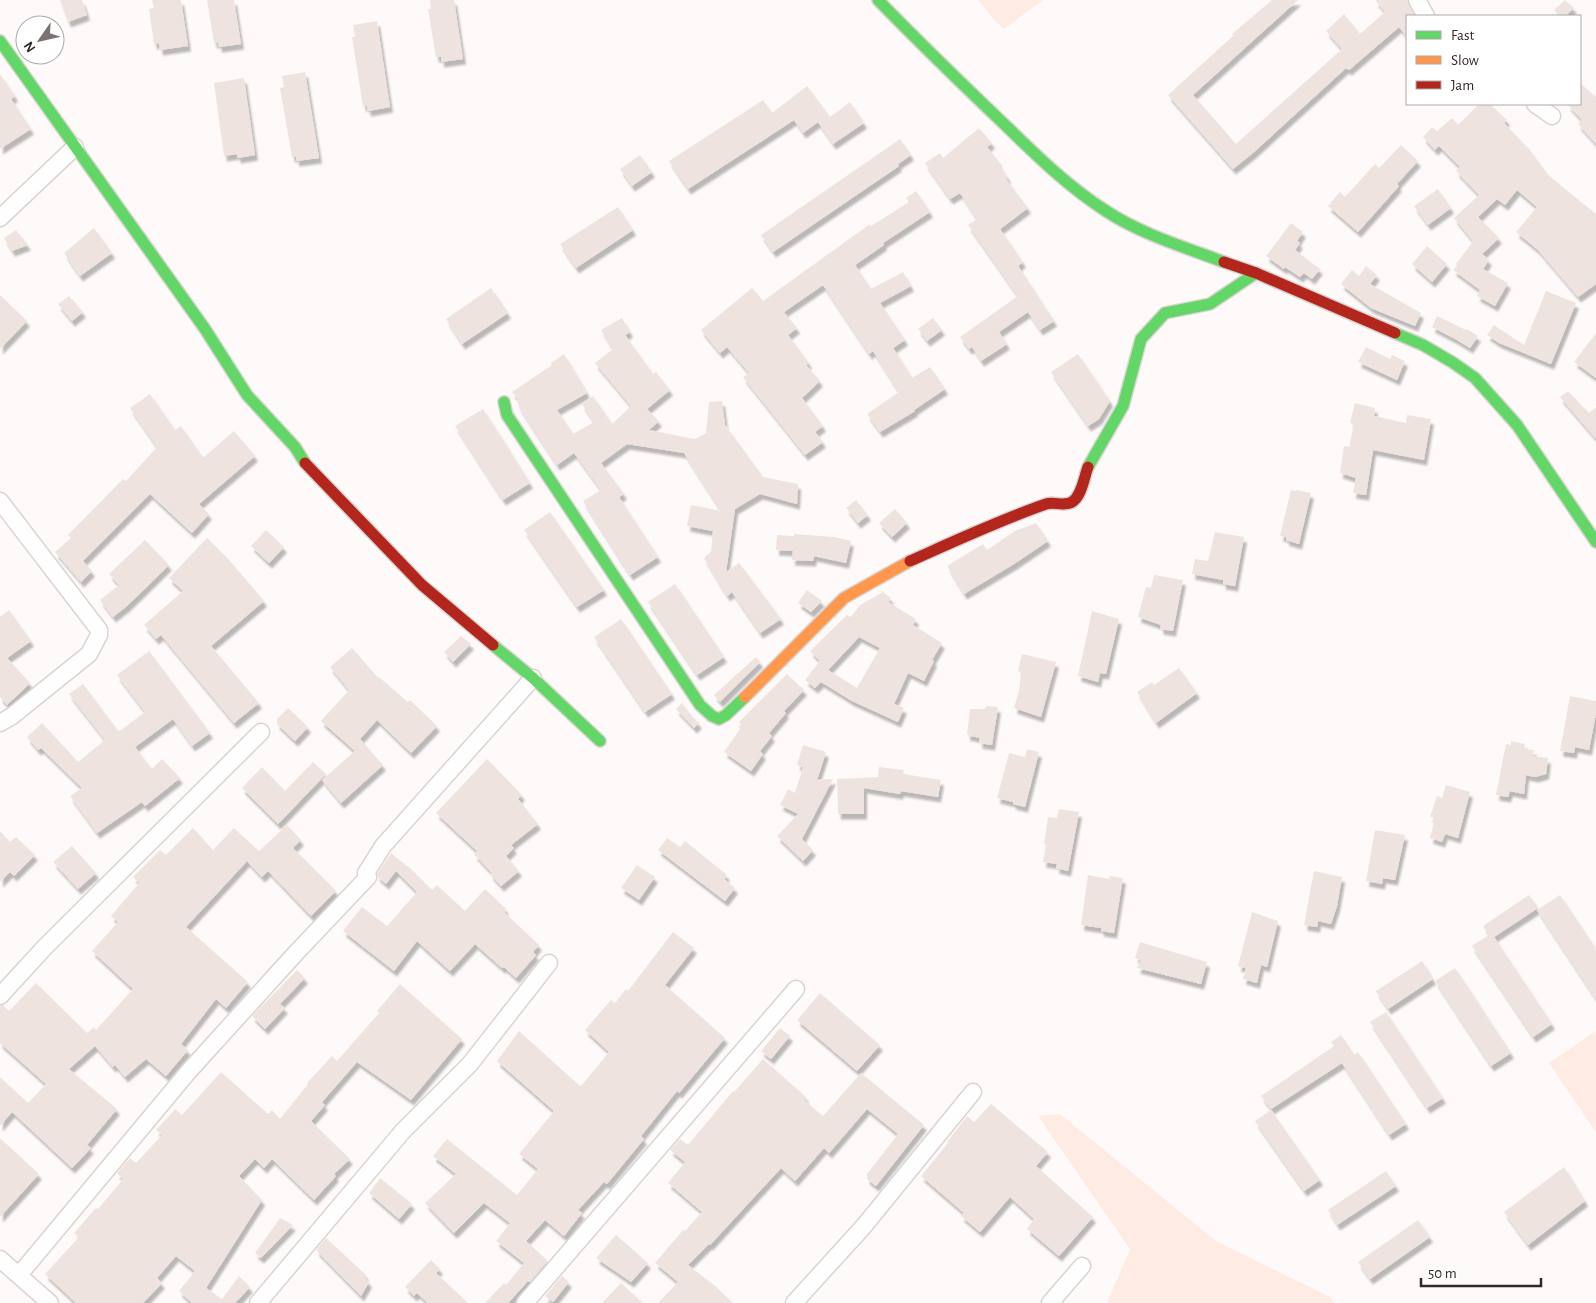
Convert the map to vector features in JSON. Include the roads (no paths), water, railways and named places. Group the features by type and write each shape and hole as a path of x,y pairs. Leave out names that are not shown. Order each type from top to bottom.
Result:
{"street":[{"path":"878,0 938,62 1050,168 1081,194 1108,212 1133,226 1177,245 1256,273 1423,345 1475,378 1517,426 1596,542"},
{"path":"1417,0 1425,15"},
{"path":"0,41 205,329 247,395 295,446 303,462 422,585 533,678 600,740"},
{"path":"1536,105 1552,116"},
{"path":"0,218 76,147"},
{"path":"504,402 507,415 700,705 718,720 722,719 844,598 907,562 987,527 1049,504 1068,504 1074,501 1079,494 1089,463 1123,406 1141,340 1165,313 1210,304 1256,273"},
{"path":"0,501 99,630 99,635 89,654 12,716 0,723"},
{"path":"18,1275 189,1071 368,877 366,873 383,846 533,678"},
{"path":"0,996 44,948 262,732"},
{"path":"258,1303 403,1131 470,1064 549,963"},
{"path":"525,1303 796,989"},
{"path":"794,1303 864,1226 973,1092"},
{"path":"0,1259 50,1303"},
{"path":"1050,1303 1082,1266"}]}
